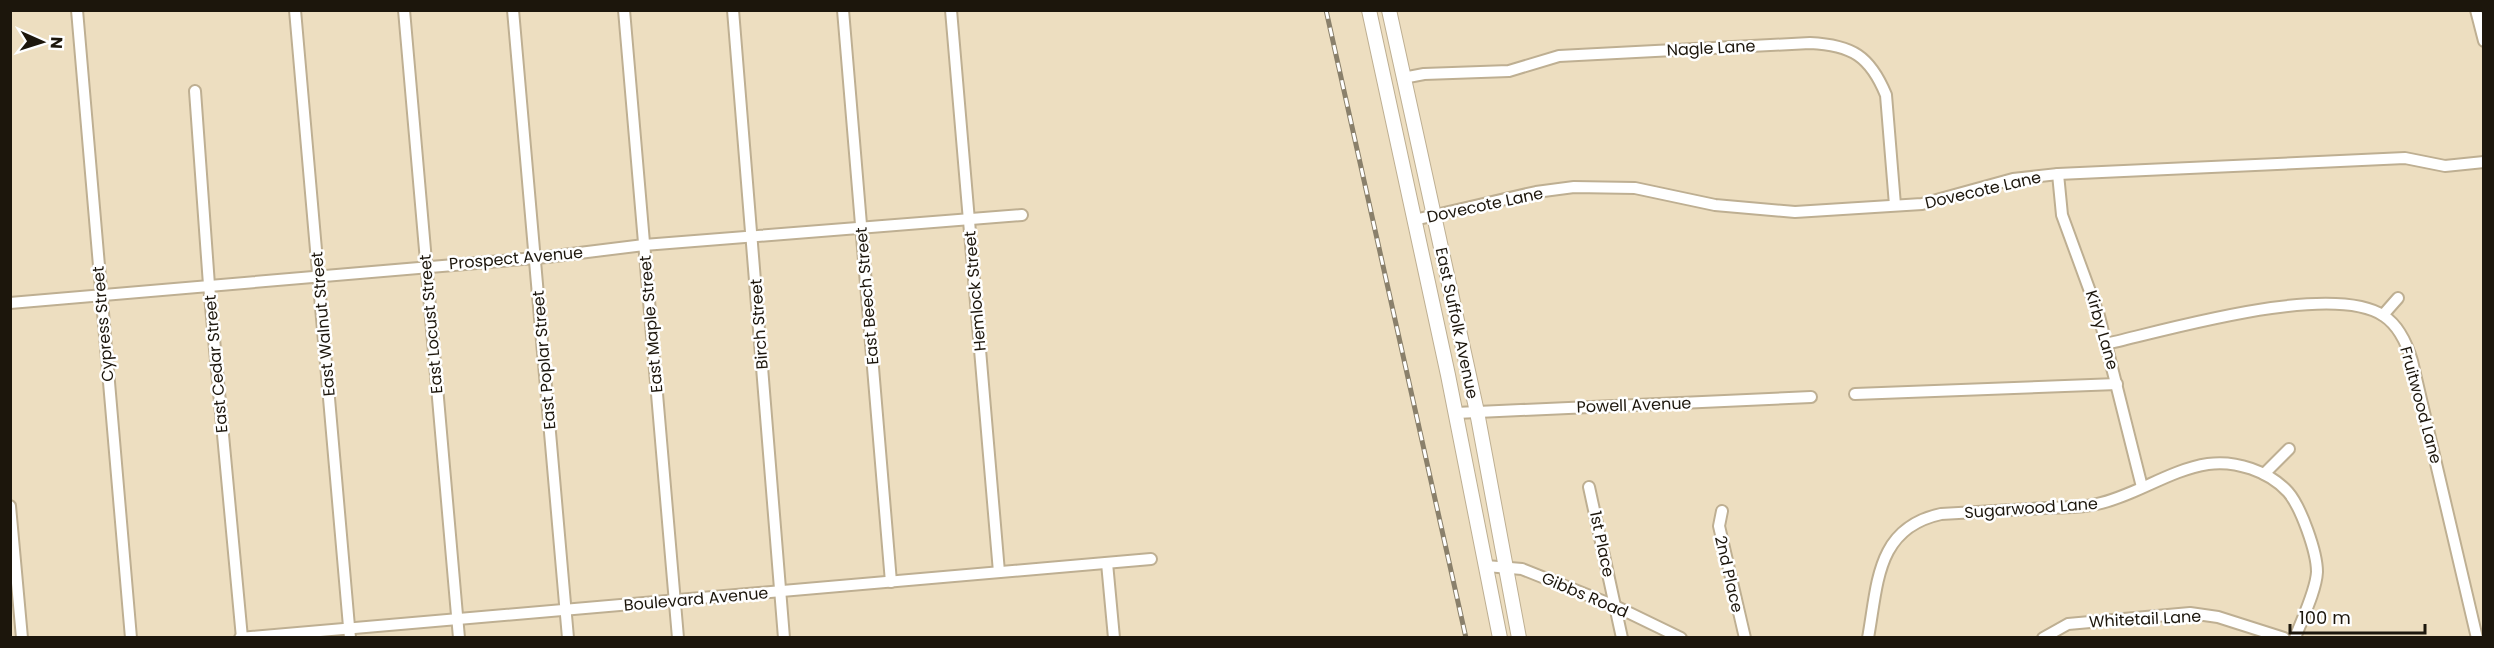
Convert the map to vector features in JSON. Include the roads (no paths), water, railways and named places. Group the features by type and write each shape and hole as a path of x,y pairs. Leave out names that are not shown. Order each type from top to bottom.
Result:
{"main road":[{"name":"East Suffolk Avenue","path":"1369,10 1456,413 1500,638"},
{"name":"East Suffolk Avenue","path":"1389,10 1477,412 1519,638"}],"street":[{"name":"Cypress Street","path":"77,10 131,638"},
{"name":"East Walnut Street","path":"295,10 350,633"},
{"name":"East Locust Street","path":"404,10 459,638"},
{"name":"East Poplar Street","path":"513,10 568,638"},
{"name":"East Maple Street","path":"624,10 678,638"},
{"name":"Birch Street","path":"732,10 784,638"},
{"name":"East Beech Street","path":"843,10 891,582"},
{"name":"Hemlock Street","path":"951,10 999,572"},
{"path":"2476,10 2484,40"},
{"name":"Nagle Lane","path":"1403,78 1424,74 1509,70 1558,56 1810,43 1830,44 1851,49 1869,64 1886,95 1895,205"},
{"name":"East Cedar Street","path":"195,91 209,285 241,637"},
{"name":"Dovecote Lane","path":"1414,220 1536,192 1574,187 1608,186 1654,191 1714,205 1795,212 1922,204 2013,179 2058,174 2404,158 2445,166 2484,162"},
{"name":"Kirby Lane","path":"2058,174 2062,215 2069,240 2090,288 2117,384 2142,487"},
{"name":"Prospect Avenue","path":"10,303 535,258 644,244 1022,215"},
{"path":"2383,315 2398,298"},
{"name":"Fruitwood Lane","path":"2106,344 2248,311 2279,307 2339,303 2360,306 2383,315 2396,327 2407,344 2412,361 2477,638"},
{"path":"1855,394 2117,384"},
{"name":"Powell Avenue","path":"1456,413 1811,397"},
{"path":"2264,474 2289,449"},
{"name":"Sugarwood Lane","path":"1868,638 1880,570 1887,551 1904,530 1921,518 1941,514 2094,505 2119,499 2142,487 2208,464 2229,464 2264,474 2288,492 2310,535 2316,558 2317,576 2295,638"},
{"name":"1st Place","path":"1589,486 1622,638"},
{"path":"10,506 22,638"},
{"name":"2nd Place","path":"1722,511 1719,526 1744,638"},
{"name":"Boulevard Avenue","path":"241,637 350,633 457,620 1151,559"},
{"path":"1107,562 1114,638"},
{"name":"Gibbs Road","path":"1486,566 1506,566 1532,573 1615,606 1681,638"},
{"name":"Whitetail Lane","path":"2043,638 2068,624 2190,613 2218,617 2284,638"}],"railway":[{"path":"1326,10 1466,638"}]}
